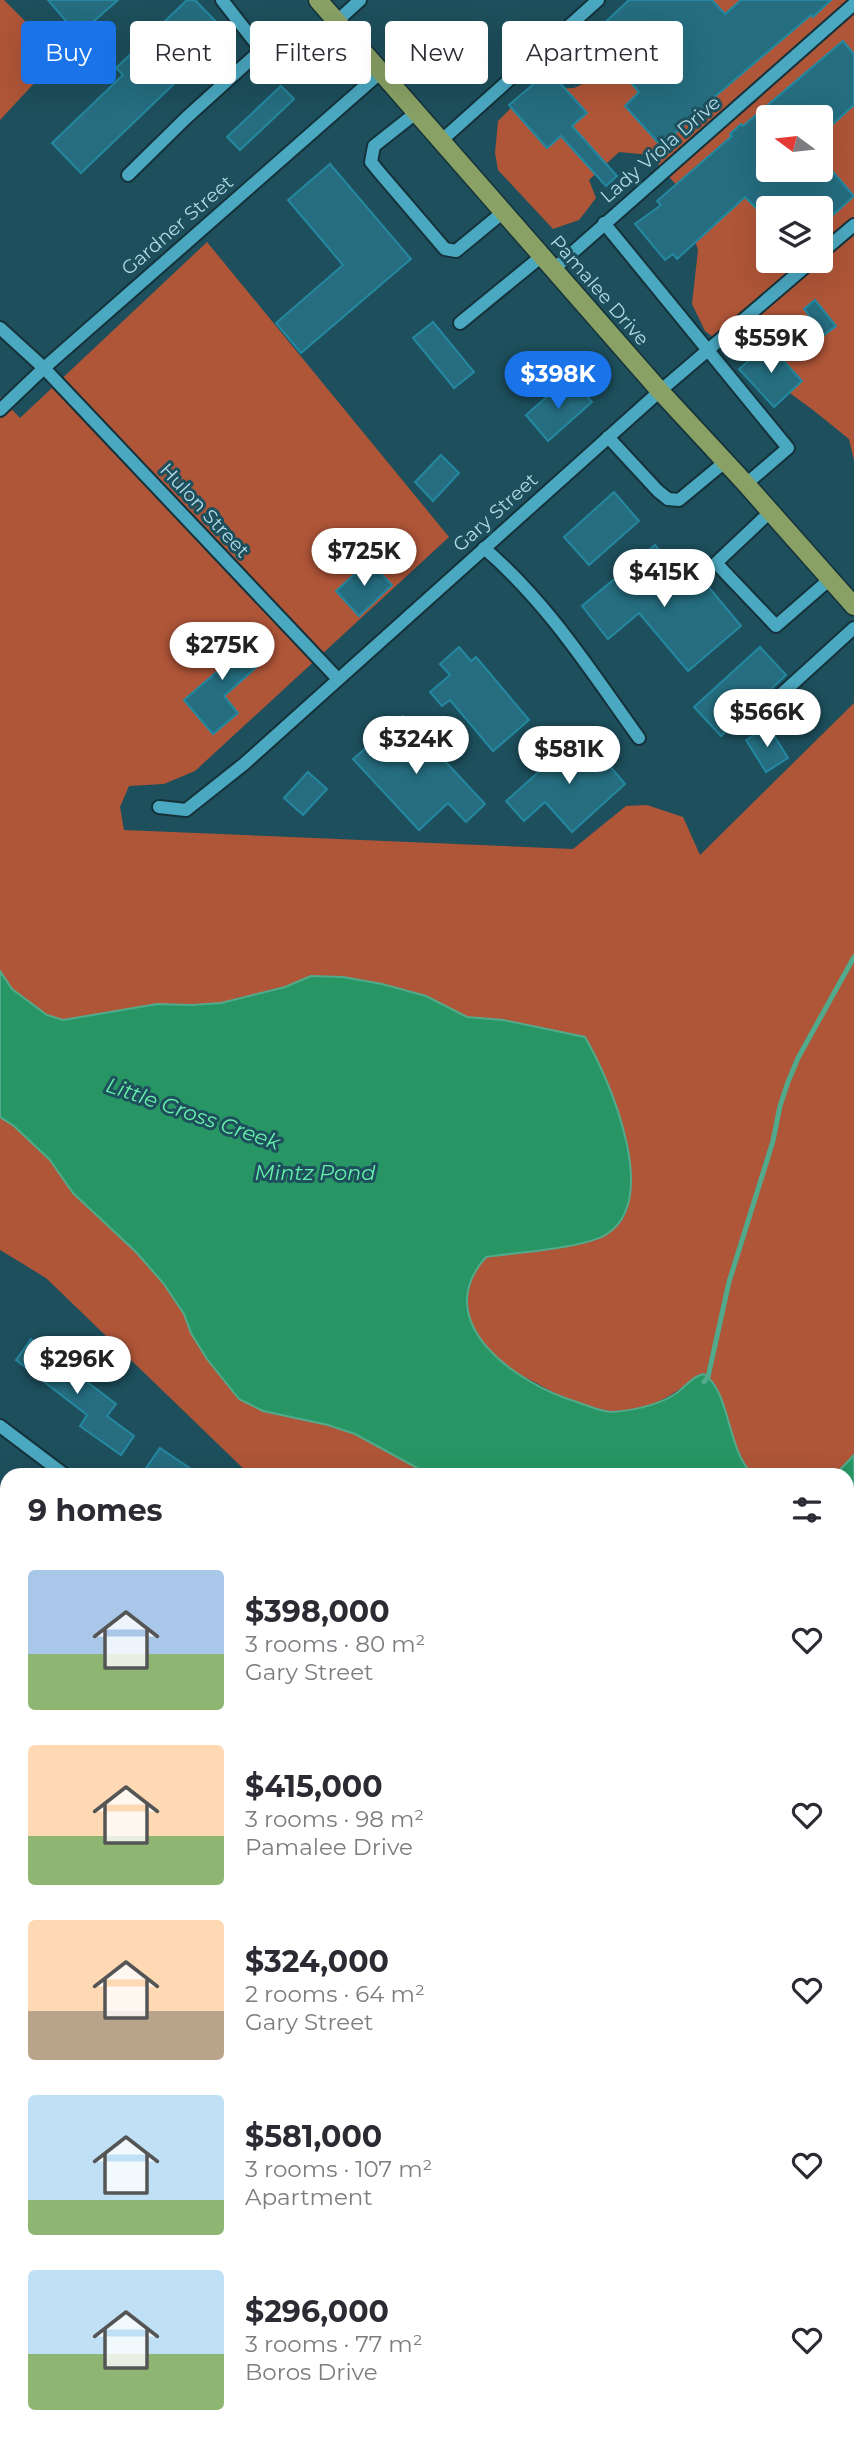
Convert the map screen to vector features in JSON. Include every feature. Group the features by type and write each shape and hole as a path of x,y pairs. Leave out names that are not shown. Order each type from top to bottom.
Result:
{"main road":[{"name":"Pamalee Drive","path":"318,0 660,391 747,484 854,606"}],"street":[{"path":"222,0 250,36"},
{"path":"337,20 360,0"},
{"path":"442,140 598,0"},
{"name":"Lady Viola Drive","path":"460,323 604,223 854,4"},
{"path":"128,175 250,60"},
{"name":"Gardner Street","path":"0,410 44,368 381,72"},
{"path":"417,112 374,146 371,162 380,173 445,249 456,251 502,212"},
{"path":"604,223 788,448 747,484"},
{"path":"833,243 854,225"},
{"name":"Gary Street","path":"159,807 186,810 244,764 707,349 798,273"},
{"name":"Hulon Street","path":"0,328 44,368 338,679"},
{"path":"608,437 657,491 668,499 679,500 726,461"},
{"path":"771,512 716,562 776,626 830,579"},
{"path":"484,548 508,569 557,623 639,738"},
{"path":"765,709 854,628"},
{"path":"0,1426 56,1468"}],"shaded area":[{"path":"0,0 4,0 25,21 21,21 21,84 33,84 0,120"},
{"path":"656,0 854,0 854,460 849,439 705,331 692,304 698,250 678,187 650,155 619,152 589,180 596,198 579,220 553,229 498,170 495,153 498,121 529,90 574,88 583,84 683,84 683,21 661,21"},
{"path":"207,242 449,537 195,771 164,784 129,786 120,807 124,830 573,849 626,806 647,805 683,817 700,855 854,703 854,1455 842,1468 748,1468 738,1455 718,1391 697,1376 668,1397 646,1407 622,1412 602,1411 564,1398 519,1374 482,1343 474,1330 467,1302 469,1287 486,1257 558,1248 595,1238 610,1231 624,1218 630,1191 631,1171 503,1020 467,1017 426,996 343,977 311,976 285,987 221,1003 157,1004 63,1020 47,1015 11,988 0,971 0,397 20,418"},
{"path":"0,1117 14,1126 50,1160 73,1193 136,1252 164,1284 207,1359 239,1399 355,1434 417,1468 243,1468 46,1278 0,1250"}],"water":[{"name":"Mintz Pond","path":"0,971 12,989 47,1015 63,1020 157,1004 221,1003 285,987 311,976 343,977 426,996 467,1017 503,1020 585,1037 607,1081 626,1138 630,1194 623,1217 607,1234 597,1239 549,1249 486,1257 471,1281 467,1305 474,1327 488,1348 507,1366 530,1381 554,1394 604,1411 630,1410 655,1404 671,1397 693,1379 704,1374 719,1394 738,1450 747,1468 417,1468 355,1434 328,1425 263,1411 239,1399 207,1359 191,1333 184,1314 164,1284 136,1252 73,1193 50,1160 14,1126 0,1117"},
{"path":"854,1455 854,1468 842,1468"}],"building":[{"path":"48,0 118,0 94,21 66,21"},
{"path":"187,0 195,0 215,21 165,21"},
{"path":"629,0 712,0 725,14 741,0 831,0 712,99 672,136 674,138 663,148 625,106 639,92 632,84 683,84 683,21 606,21"},
{"path":"843,41 854,54 854,105 833,124 833,105 768,105"},
{"path":"130,55 130,84 174,84 81,173 52,143 116,84 123,75 116,68"},
{"path":"534,84 561,84 587,113 572,126 617,176 606,186 561,136 547,148 509,105"},
{"path":"281,86 294,99 240,150 227,137"},
{"path":"756,115 756,182 833,182 833,172 854,196 833,215 833,196 756,196 756,208 745,197 677,259 673,254 665,260 635,224 661,205 657,201 732,136 730,134 741,124 743,126"},
{"path":"330,164 411,259 301,353 276,323 343,265 288,200"},
{"path":"815,300 836,326 824,335 804,309"},
{"path":"433,322 474,372 454,388 413,338"},
{"path":"768,344 802,381 774,407 739,369"},
{"path":"559,386 568,397 579,387 592,402 548,441 526,415"},
{"path":"441,455 459,473 433,501 415,482"},
{"path":"614,492 639,521 589,565 564,537"},
{"path":"655,545 696,595 707,585 741,626 688,671 639,613 608,639 582,606"},
{"path":"369,561 392,585 359,616 336,591"},
{"path":"231,630 260,664 224,696 238,713 213,734 184,700 220,669 206,652"},
{"path":"459,647 471,661 476,657 529,720 493,751 450,700 442,706 430,692 450,675 440,664"},
{"path":"760,647 786,675 721,736 694,707"},
{"path":"403,716 485,804 466,822 448,803 419,830 353,759"},
{"path":"768,726 788,758 766,772 746,740"},
{"path":"579,736 625,784 572,832 545,802 524,821 506,801"},
{"path":"308,772 327,789 303,815 284,798"},
{"path":"31,1339 116,1404 107,1416 134,1436 121,1455 80,1426 87,1415 16,1360"},
{"path":"160,1448 190,1468 146,1468"}],"waterway":[{"path":"704,1382 708,1377 729,1282 773,1141 788,1082 798,1058 854,957"}],"water label":[{"name":"Little Cross Creek","path":"193,1114"}]}
